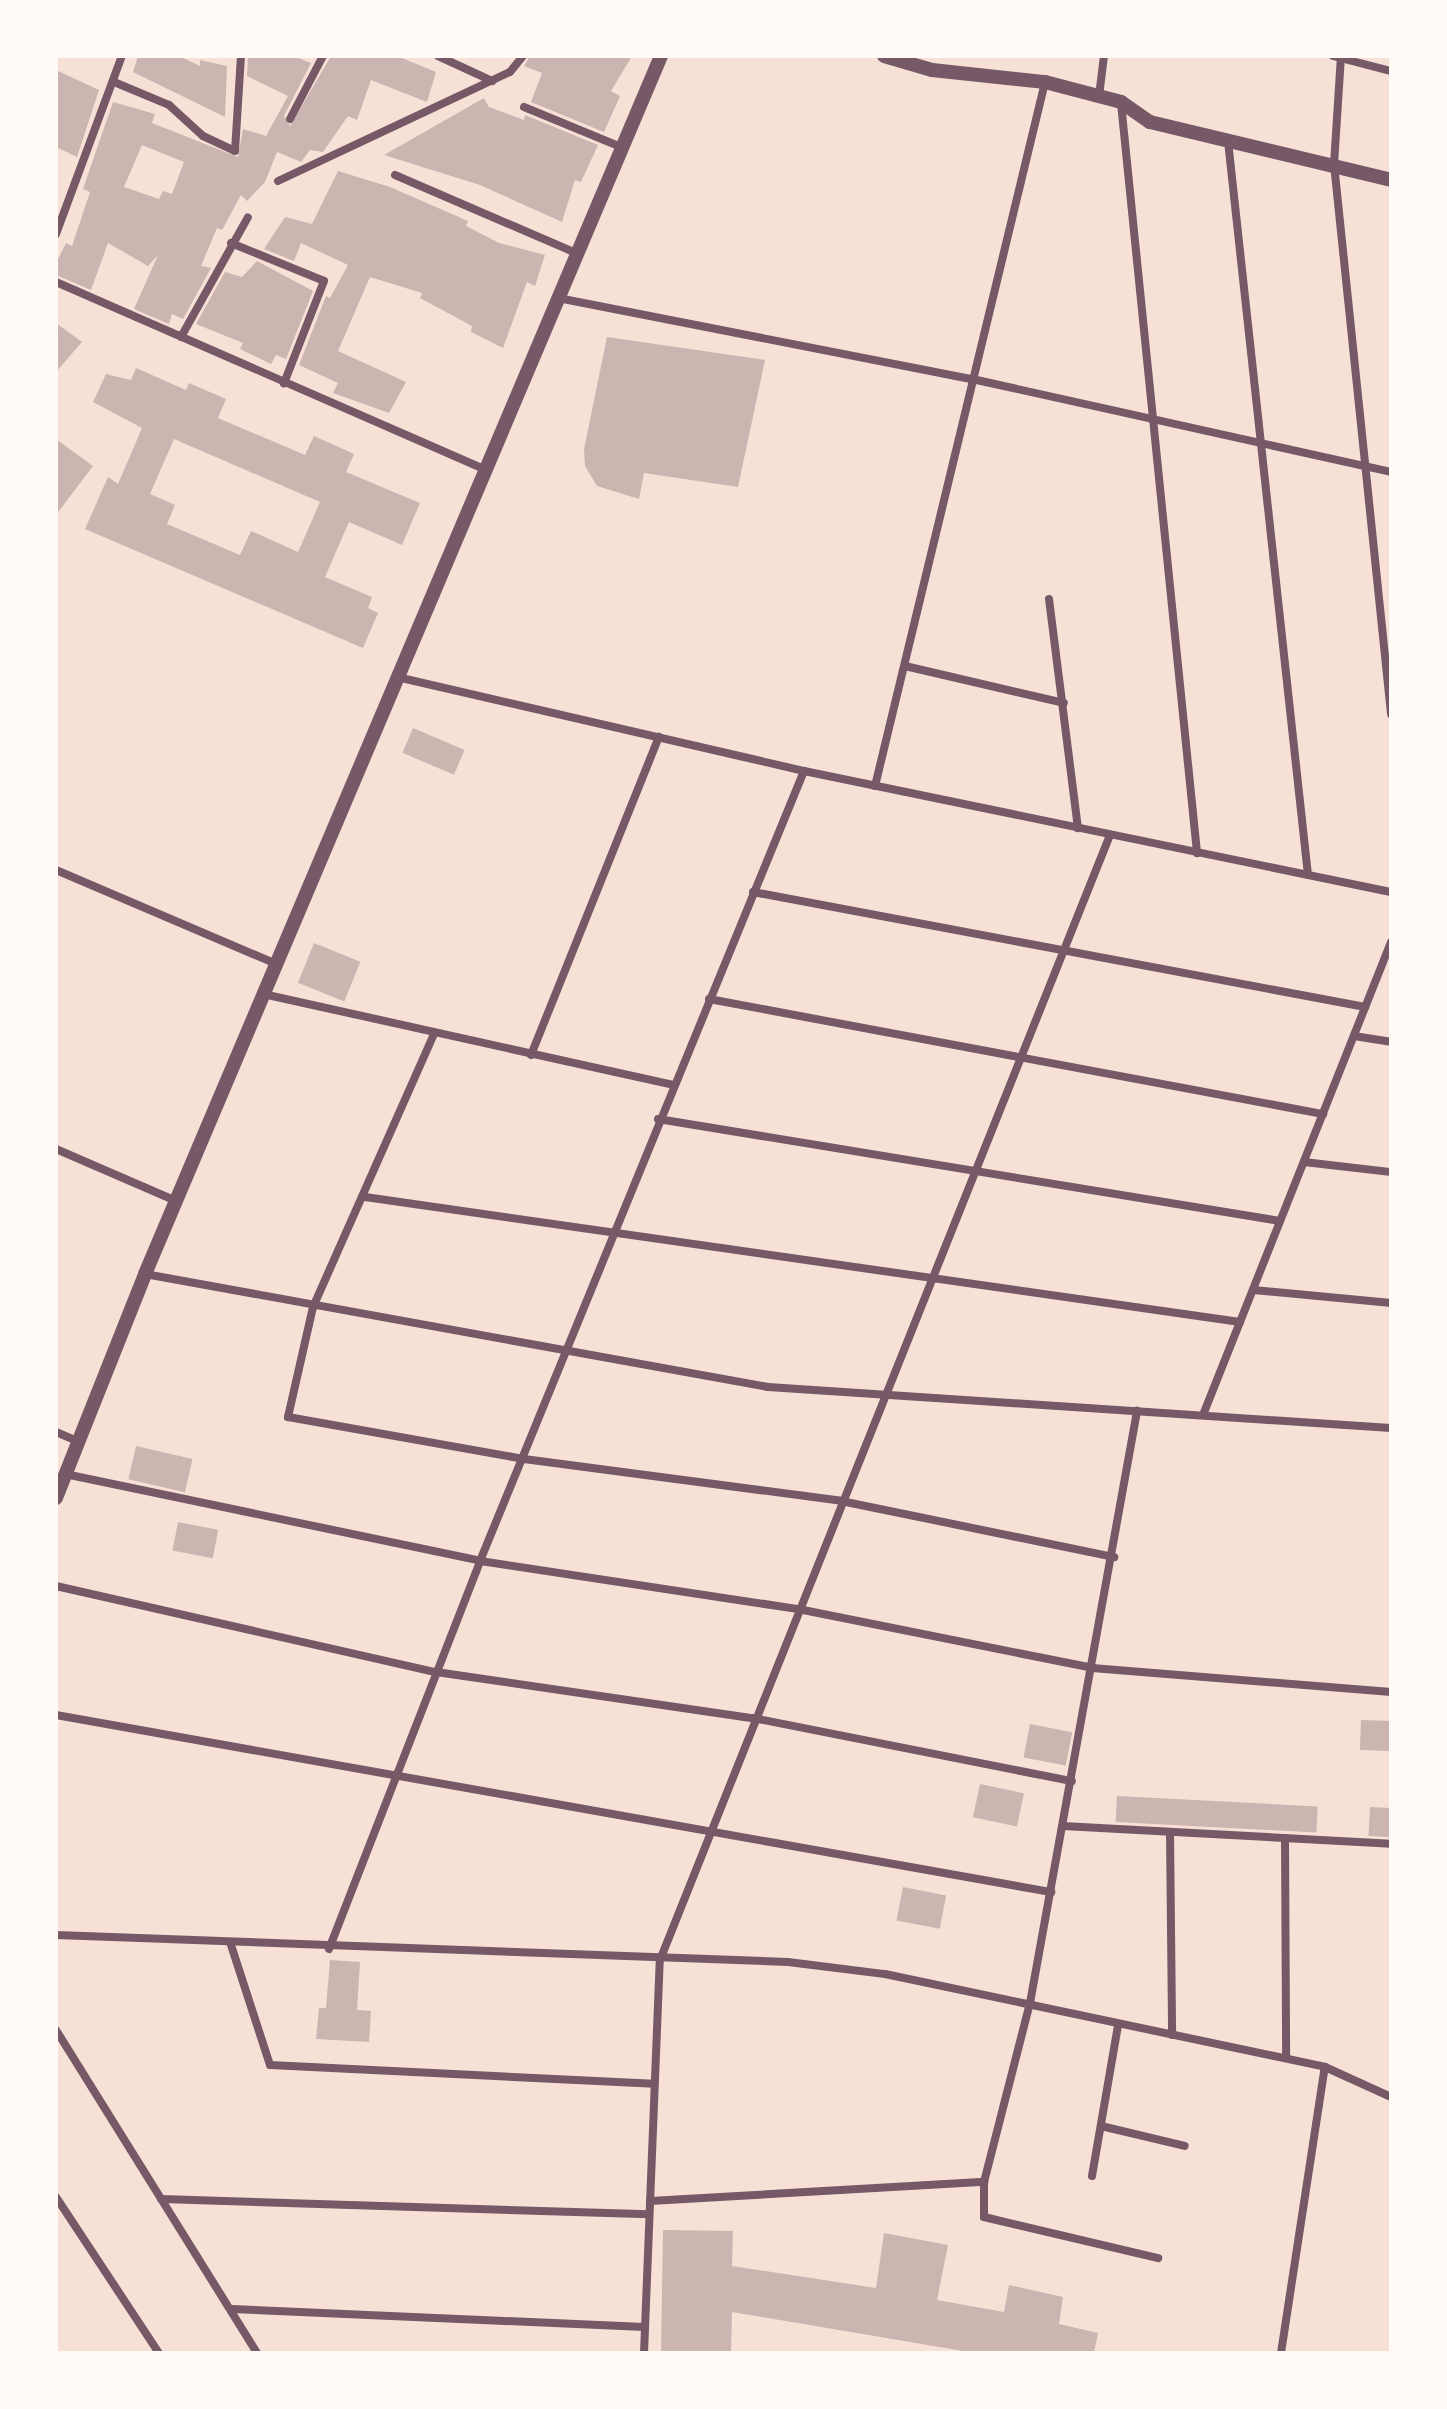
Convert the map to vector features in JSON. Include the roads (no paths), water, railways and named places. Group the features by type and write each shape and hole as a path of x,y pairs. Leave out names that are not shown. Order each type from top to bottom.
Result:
{"street":[{"path":"56,234 122,56"},
{"path":"114,82 169,105 203,136 235,151 241,56"},
{"path":"290,119 323,56"},
{"path":"438,56 492,81"},
{"path":"278,181 510,72 523,56"},
{"path":"56,1498 145,1274 661,56"},
{"path":"884,56 932,70 1045,82 1121,102 1150,122 1391,180"},
{"path":"1099,96 1104,56"},
{"path":"1391,71 1338,57 1334,164 1391,714"},
{"path":"875,786 1045,82"},
{"path":"1121,102 1197,853"},
{"path":"524,107 621,147"},
{"path":"1228,141 1308,875"},
{"path":"395,175 576,253"},
{"path":"181,337 248,217"},
{"path":"231,243 324,281 284,383"},
{"path":"56,282 484,469"},
{"path":"557,298 972,379 1391,472"},
{"path":"1049,599 1078,828"},
{"path":"905,666 1064,703"},
{"path":"397,677 804,771 1391,892"},
{"path":"531,1055 659,737"},
{"path":"329,1949 436,1672 658,1119 804,771"},
{"path":"644,2353 660,1960 708,1829 1110,835"},
{"path":"56,870 276,964"},
{"path":"753,892 1062,953 1365,1007"},
{"path":"1203,1415 1391,942"},
{"path":"263,994 672,1085"},
{"path":"709,999 1019,1061 1323,1114"},
{"path":"434,1034 365,1197 313,1307 288,1417 524,1459 841,1501 1114,1557"},
{"path":"1354,1036 1391,1042"},
{"path":"658,1119 1280,1221"},
{"path":"56,1163 58,1150 177,1201"},
{"path":"1304,1162 1391,1172"},
{"path":"365,1197 611,1236 932,1277 1240,1322"},
{"path":"145,1274 313,1307 567,1348 768,1387 1391,1428"},
{"path":"1253,1290 1391,1303"},
{"path":"1137,1411 1114,1557 1030,2003 984,2182 984,2217 1158,2258"},
{"path":"56,1432 77,1441"},
{"path":"65,1474 480,1561 798,1609 1092,1668 1391,1692"},
{"path":"56,1586 436,1672 753,1718 1072,1781"},
{"path":"56,1715 1051,1892"},
{"path":"1063,1826 1391,1844"},
{"path":"1170,1832 1172,2035"},
{"path":"1285,1838 1286,2058"},
{"path":"56,1935 329,1949 788,1962 885,1974 1286,2058 1325,2067 1391,2097"},
{"path":"231,1945 270,2065 654,2084"},
{"path":"1092,2176 1118,2025"},
{"path":"56,2030 257,2353"},
{"path":"1281,2353 1325,2067"},
{"path":"1101,2126 1185,2146"},
{"path":"650,2201 984,2182"},
{"path":"56,2197 159,2353"},
{"path":"161,2199 649,2214"},
{"path":"232,2309 645,2327"}]}
